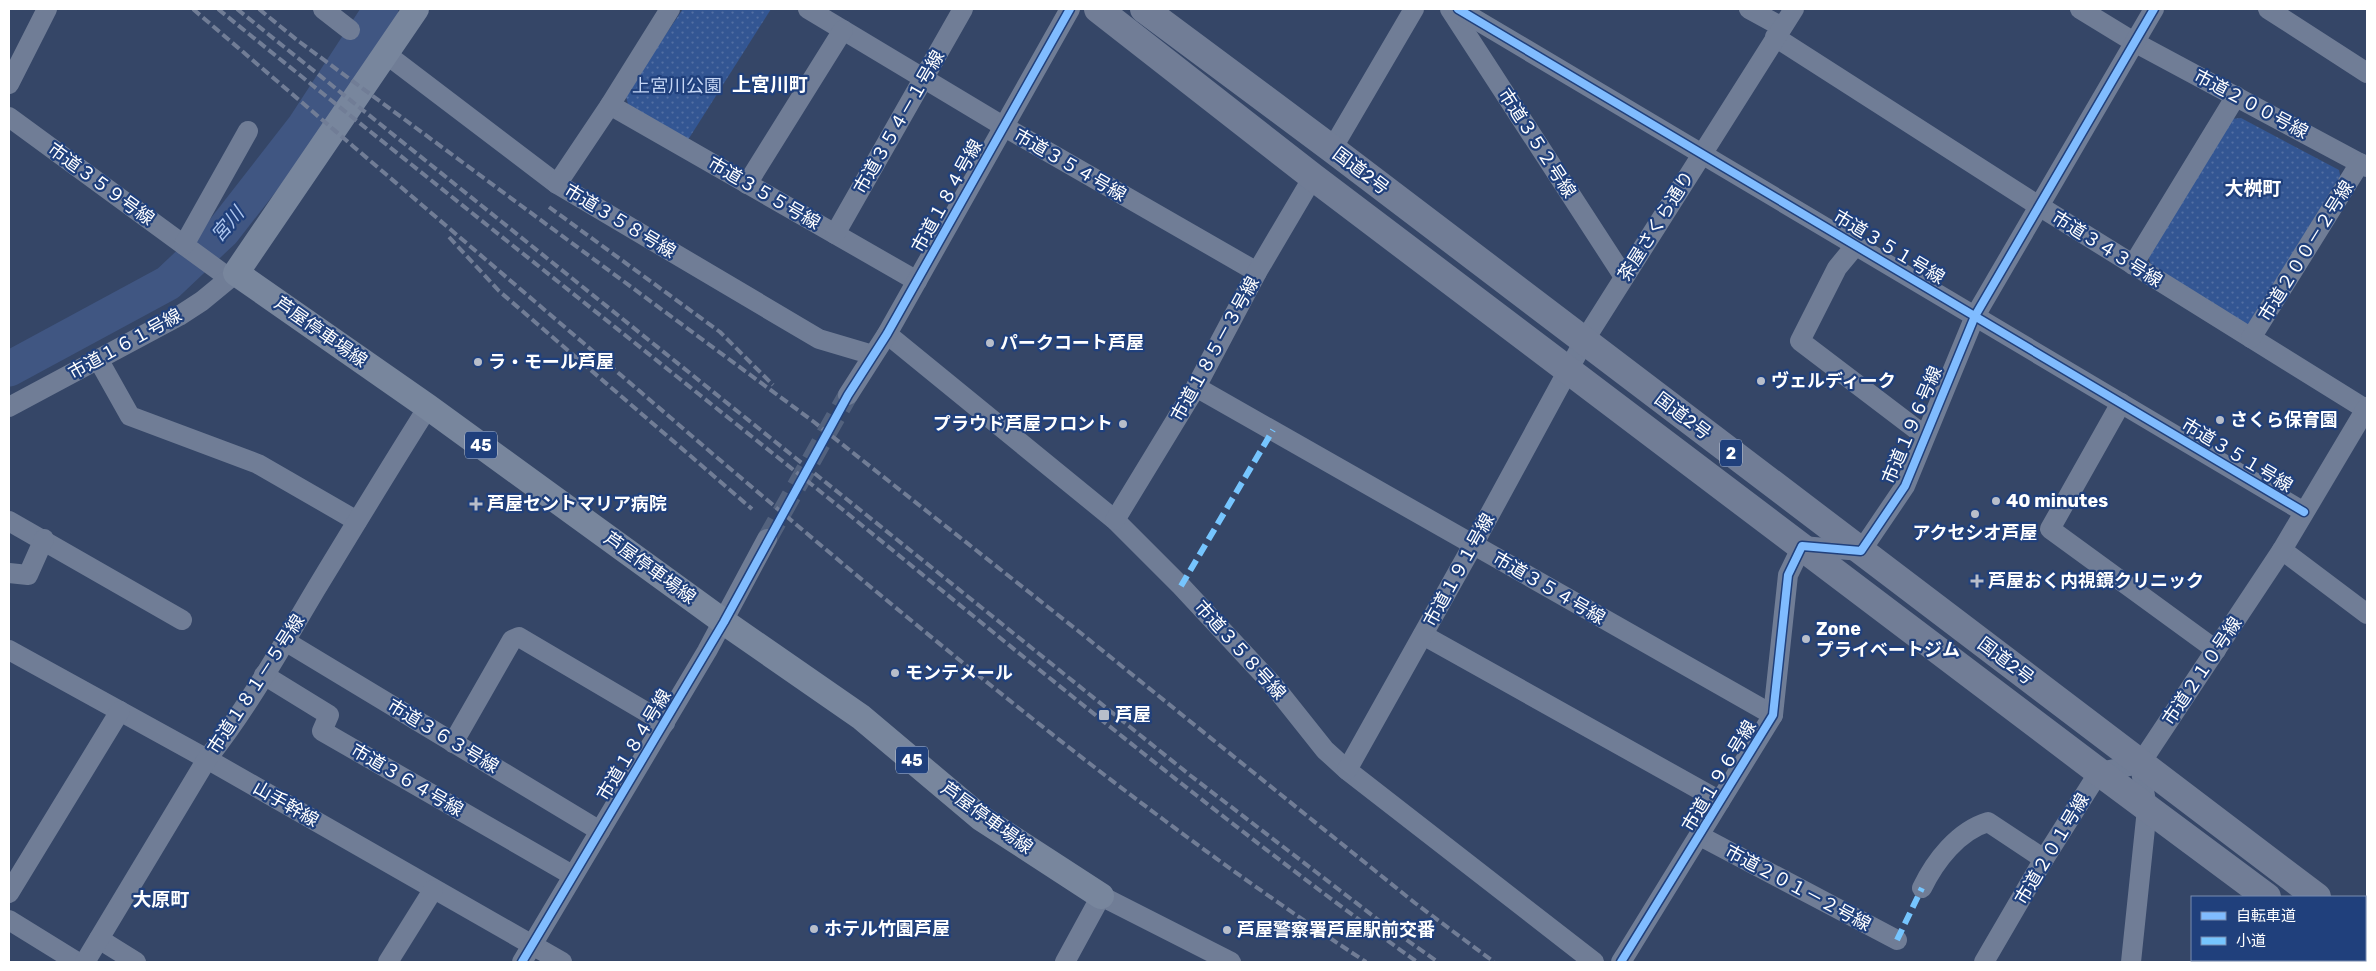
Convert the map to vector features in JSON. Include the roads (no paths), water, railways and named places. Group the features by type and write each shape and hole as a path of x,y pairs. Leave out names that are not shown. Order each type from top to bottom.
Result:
{"highway":[{"name":"国道2号","path":"1098,9 1314,177 2147,809 2266,896"},
{"name":"国道2号","path":"1144,9 1332,149 2315,896"}],"main road":[{"path":"232,275 416,9"},
{"name":"芦屋停車場線","path":"232,275 428,407 724,622 861,716 981,818 1101,896"}],"street":[{"path":"9,84 48,9"},
{"path":"323,9 350,30"},
{"path":"557,184 610,105 670,9"},
{"name":"市道３５４号線","path":"808,9 1003,126 1257,272"},
{"name":"市道３５４－１号線","path":"835,234 963,9"},
{"name":"市道１８４号線","path":"848,396 887,334 1070,9"},
{"path":"1332,149 1414,9"},
{"name":"市道３５２号線","path":"1450,9 1624,277"},
{"name":"市道３５１号線","path":"1458,9 2304,512"},
{"name":"市道３４３号線","path":"1749,9 1778,32 2039,206 2367,409"},
{"name":"茶屋さくら通り","path":"1570,370 1584,341 1794,9"},
{"name":"市道２００号線","path":"2080,9 2134,42 2364,165"},
{"name":"市道１９６号線","path":"1861,551 1905,486 1975,316 2154,9"},
{"path":"2268,9 2367,73"},
{"path":"747,184 843,30"},
{"name":"市道３５８号線","path":"386,54 557,184 819,339 873,356"},
{"path":"2133,265 2236,96"},
{"name":"市道３５５号線","path":"610,105 917,281"},
{"name":"市道３５９号線","path":"9,117 209,263 232,275"},
{"path":"188,248 248,132"},
{"name":"市道２００－２号線","path":"2251,338 2364,165"},
{"name":"市道１８５－３号線","path":"1115,520 1196,387 1257,272 1314,177"},
{"path":"1856,245 1837,268 1800,341 1925,436"},
{"name":"市道１６１号線","path":"9,407 179,316 202,301 232,275"},
{"name":"市道３５８号線","path":"887,334 1115,520 1182,586 1274,686 1326,750 1347,770 1594,962"},
{"path":"98,359 130,416 258,464 356,521"},
{"name":"市道１９１号線","path":"1347,770 1570,370"},
{"name":"市道３５４号線","path":"1196,387 1773,714"},
{"path":"2121,403 2050,529 2216,650"},
{"name":"市道１８１－５号線","path":"85,962 207,758 224,737 285,642 356,521 428,407"},
{"name":"市道２１０号線","path":"2140,764 2282,550 2367,409"},
{"path":"9,521 44,539 182,620"},
{"path":"9,572 28,575 44,539"},
{"name":"市道１８４号線","path":"527,954 572,875 724,622 768,540"},
{"path":"1802,546 1861,551"},
{"name":"市道１９６号線","path":"1621,962 1700,836 1773,714 1788,575 1802,546"},
{"path":"2282,550 2367,614"},
{"path":"1423,635 1720,801"},
{"path":"453,742 512,640 518,637 665,723"},
{"name":"市道３６３号線","path":"285,642 600,831"},
{"name":"山手幹線","path":"10,652 207,758 433,890 527,954 562,962"},
{"name":"市道３６４号線","path":"264,675 329,715 322,731 572,875"},
{"path":"9,893 120,711"},
{"path":"2099,772 2140,764 2147,809 2131,962"},
{"name":"市道２０１号線","path":"1984,962 2044,859 2099,772"},
{"path":"1922,888 1931,868 1950,848 1980,825 1988,822 2044,859"},
{"name":"市道２０１－２号線","path":"1700,836 1897,940"},
{"path":"388,962 433,890"},
{"path":"1064,962 1101,896 1228,961"},
{"path":"9,920 77,962"},
{"path":"100,939 136,962"}],"waterway":[{"name":"宮川","path":"9,369 168,283 223,231 304,127 381,9"}],"tunnel":[{"path":"767,539 848,395"}],"railway":[{"path":"193,9 707,449 947,650 1111,780 1195,843 1366,962"},
{"path":"218,9 837,505 1124,738 1269,852 1417,962"},
{"path":"237,9 1191,776 1381,922 1438,962"},
{"path":"259,9 297,40 814,422 1077,630 1415,903 1494,962"},
{"path":"549,207 720,332 773,385"},
{"path":"449,237 499,291 752,509"}],"place":[{"name":"パークコート芦屋","path":"990,343"},
{"name":"ラ・モール芦屋","path":"478,362"},
{"name":"ヴェルディーク","path":"1761,381"},
{"name":"さくら保育園","path":"2220,420"},
{"name":"プラウド芦屋フロント","path":"1123,424"},
{"name":"40 minutes","path":"1996,501"},
{"name":"芦屋セントマリア病院","path":"476,504"},
{"name":"アクセシオ芦屋","path":"1975,514"},
{"name":"芦屋おく内視鏡クリニック","path":"1977,581"},
{"name":"Zone プライベートジム","path":"1806,639"},
{"name":"モンテメール","path":"895,673"},
{"name":"芦屋","path":"1104,715"},
{"name":"ホテル竹園芦屋","path":"814,929"},
{"name":"芦屋警察署芦屋駅前交番","path":"1227,930"}],"district":[{"name":"上宮川町","path":"770,84"},
{"name":"大桝町","path":"2253,188"},
{"name":"大原町","path":"161,899"}],"park label":[{"name":"上宮川公園","path":"677,86"}]}
